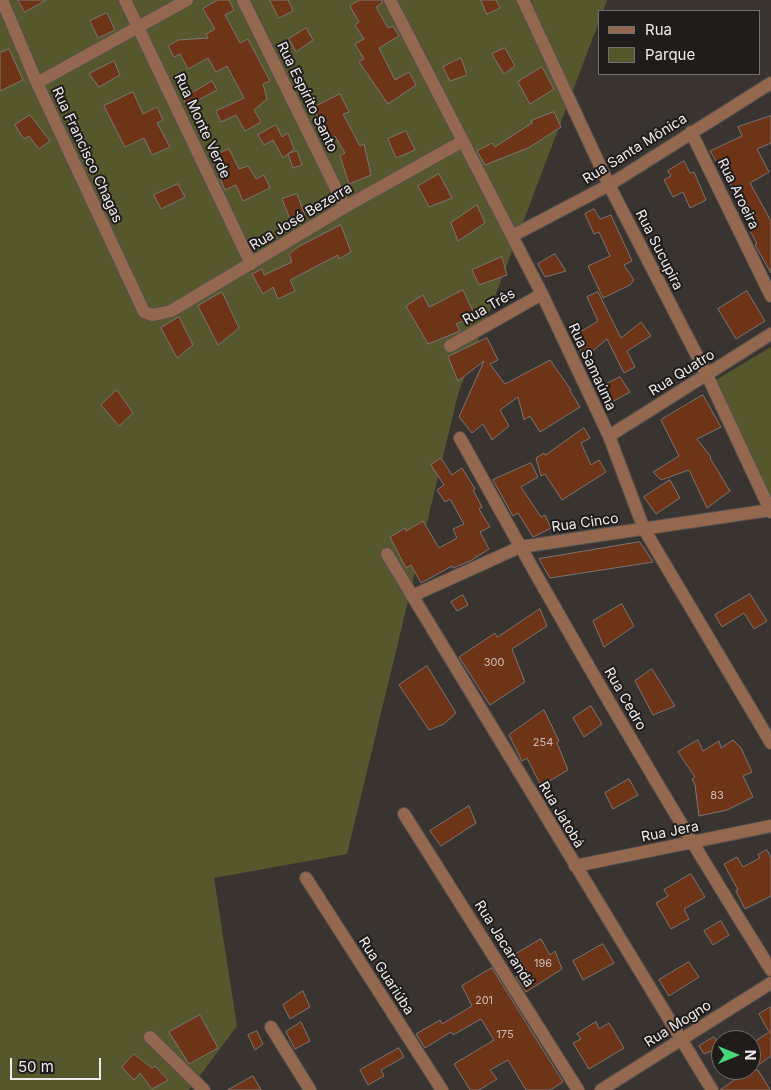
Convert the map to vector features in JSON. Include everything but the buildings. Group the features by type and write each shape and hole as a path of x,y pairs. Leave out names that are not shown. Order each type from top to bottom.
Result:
{"street":[{"name":"Rua Francisco Chagas","path":"2,0 37,83 144,312 153,315"},
{"name":"Rua Monte Verde","path":"125,0 251,264"},
{"path":"37,83 187,0"},
{"name":"Rua Espírito Santo","path":"243,0 344,207"},
{"name":"Rua Samaúma","path":"390,0 542,294 609,436 644,529 771,743"},
{"name":"Rua Sucupira","path":"523,0 609,185 707,375 771,511"},
{"name":"Rua Santa Mônica","path":"512,236 609,185 771,83"},
{"name":"Rua Aroeira","path":"691,132 771,296"},
{"name":"Rua José Bezerra","path":"153,315 170,311 344,207 463,141"},
{"name":"Rua Três","path":"450,346 542,294"},
{"name":"Rua Quatro","path":"609,436 771,334"},
{"name":"Rua Cedro","path":"460,438 520,548 692,843 771,970"},
{"name":"Rua Cinco","path":"412,596 520,548 771,511"},
{"name":"Rua Jatobá","path":"387,554 680,1041 712,1090"},
{"name":"Rua Jacarandá","path":"404,814 578,1090"},
{"name":"Rua Jera","path":"575,866 771,826"},
{"name":"Rua Guariúba","path":"306,878 442,1090"},
{"name":"Rua Mogno","path":"601,1090 771,983"},
{"path":"271,1027 310,1090"},
{"path":"150,1037 204,1090"}],"green space":[{"path":"0,0 607,0 603,10 598,10 598,24 458,394 347,854 214,878 237,1026 189,1090 0,1090"},
{"path":"771,347 771,499 714,381"}]}
